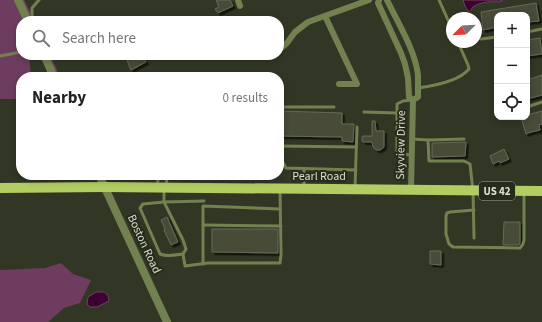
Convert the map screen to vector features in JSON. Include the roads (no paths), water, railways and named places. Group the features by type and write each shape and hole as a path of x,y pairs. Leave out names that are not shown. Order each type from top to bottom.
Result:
{"main road":[{"name":"Pearl Road","path":"0,188 105,187 542,191"}],"street":[{"path":"18,0 26,16"},
{"path":"284,46 295,32 308,22 369,0"},
{"name":"Skyview Drive","path":"379,0 378,2 405,64 408,78 409,97 413,100 412,190"},
{"name":"Skyview Drive","path":"387,0 411,50 418,75 418,97 413,100"},
{"path":"325,16 357,84 339,84"},
{"path":"46,60 52,72"},
{"name":"Boston Road","path":"102,180 167,322"}],"lane":[{"path":"32,16 32,8 39,0"},
{"path":"439,0 446,16"},
{"path":"530,32 542,30"},
{"path":"482,39 494,37"},
{"path":"418,88 439,85 466,73 469,69 461,48"},
{"path":"0,56 16,53"},
{"path":"412,155 400,154 397,151 397,104 403,101 413,100"},
{"path":"530,106 542,102"},
{"path":"284,107 334,107"},
{"path":"364,112 397,113"},
{"path":"355,189 357,127"},
{"path":"412,139 464,139"},
{"path":"428,140 429,161 464,161 470,164 474,191 474,238"},
{"path":"284,146 356,148"},
{"path":"284,164 286,168 356,170"},
{"path":"304,169 304,189"},
{"path":"160,180 163,188 164,202 186,249 183,254 185,266 203,264 280,263 280,189"},
{"path":"163,188 165,180"},
{"path":"203,264 203,206 206,188"},
{"path":"474,210 448,213 446,216 446,234 449,244 453,247 520,248 524,240 524,191"},
{"path":"183,254 174,256 160,254 140,208 143,204 204,200"},
{"path":"203,206 280,209"},
{"path":"203,225 281,226"}],"waterway":[{"path":"23,0 30,14"},
{"path":"51,60 57,72"}]}
